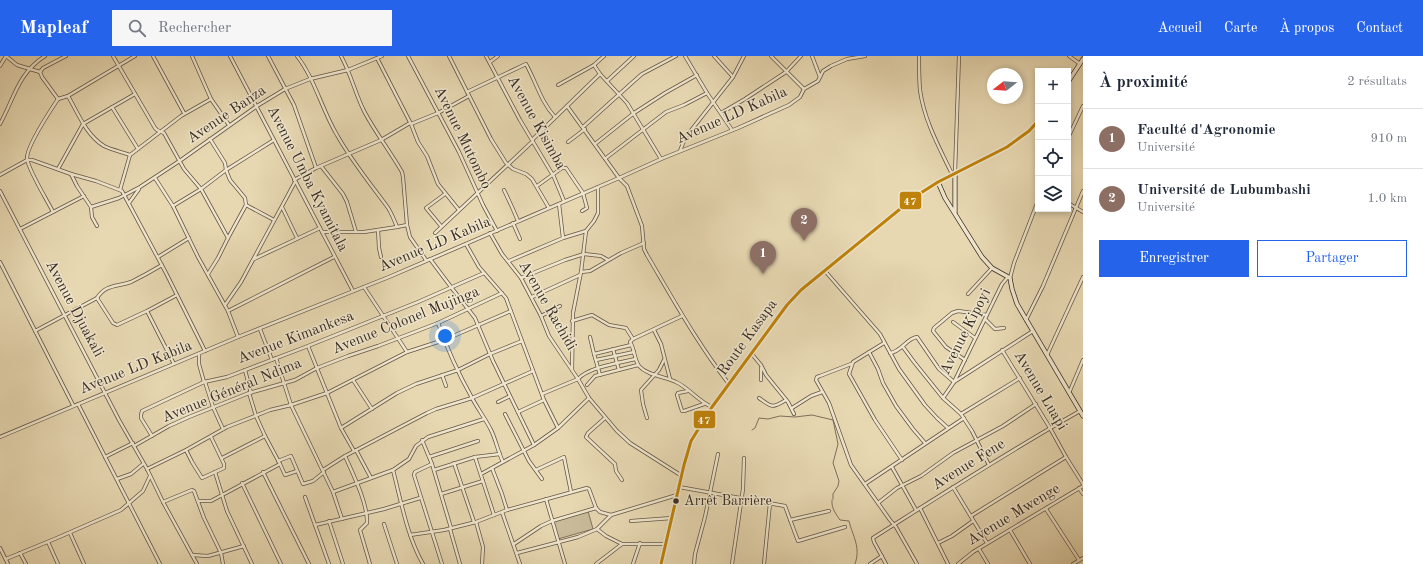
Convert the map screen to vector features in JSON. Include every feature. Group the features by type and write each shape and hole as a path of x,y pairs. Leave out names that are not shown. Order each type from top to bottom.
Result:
{"main road":[{"path":"1071,78 1083,59"},
{"name":"Route Kasapa","path":"661,564 687,452 692,441 712,408 780,313 794,296 906,203 953,173 1007,147 1029,131 1035,124"},
{"path":"953,173 955,213"},
{"path":"938,182 945,198 978,251 992,268 1009,278 1014,298 1026,321 1083,416"}],"street":[{"path":"0,66 6,56 17,65 40,72"},
{"path":"0,124 20,82 30,69 45,56"},
{"path":"40,72 43,68 66,56"},
{"path":"113,56 155,128 164,133 181,160 184,169 201,189 228,238"},
{"path":"53,212 27,160 31,146 58,99 68,96 135,56"},
{"path":"153,56 184,114"},
{"path":"192,56 211,99 229,125"},
{"name":"Avenue Umba Kyamitala","path":"230,56 353,292"},
{"path":"268,56 294,105 316,168"},
{"path":"297,56 310,79 336,134 386,206 398,227"},
{"path":"341,56 348,70 362,108 403,176 407,225 410,237 426,260"},
{"name":"Avenue Banza","path":"91,207 112,201 140,187 257,106 285,89 310,79 348,70 382,56"},
{"name":"Avenue Mutombo","path":"408,56 459,152 477,193 497,231"},
{"path":"449,56 491,139 508,165 530,177 537,186 549,208"},
{"name":"Avenue Kisimba","path":"486,56 553,175 564,201"},
{"path":"490,62 498,56"},
{"path":"558,85 594,65 604,56"},
{"path":"607,81 634,56"},
{"path":"568,142 642,74 676,56"},
{"path":"685,56 707,93 714,101 732,130"},
{"path":"714,56 733,78"},
{"path":"680,150 686,136 712,106 714,101 733,78 744,56"},
{"path":"771,56 804,89"},
{"path":"721,113 786,72 801,56"},
{"path":"812,56 820,78"},
{"name":"Avenue LD Kabila","path":"0,437 238,337 353,292 518,222 680,150 732,130 789,105 800,97 804,89 820,78 823,71 847,59 865,56"},
{"path":"918,56 920,90 925,111 934,135 953,173"},
{"path":"953,173 959,56"},
{"path":"1069,56 1080,64"},
{"path":"377,58 411,124 418,142 427,156 438,184 459,210"},
{"path":"467,92 526,64 535,82 540,97 555,117"},
{"path":"594,65 634,113 661,159"},
{"path":"40,72 58,99"},
{"path":"435,233 508,165 600,74"},
{"path":"595,144 634,113 697,75"},
{"path":"606,158 666,112 684,105 707,93"},
{"path":"58,169 83,124 135,94"},
{"path":"68,96 83,124 102,144 130,155"},
{"path":"225,305 254,259 294,181 316,168 381,140 411,124 438,113 469,96"},
{"path":"120,190 130,155 184,114 211,99"},
{"path":"567,106 619,178 627,186 642,226 644,249 647,255 682,316 712,363 729,384"},
{"path":"1071,132 1083,106"},
{"path":"112,107 138,148"},
{"path":"208,274 246,205 245,198 230,180 225,163 210,139"},
{"path":"173,206 274,140"},
{"path":"0,175 27,160 32,160 120,190 129,203 178,295 205,352"},
{"path":"321,166 335,183 347,202 356,232"},
{"path":"537,186 562,168 566,168 583,193 587,208 582,211"},
{"path":"71,174 91,207 92,217 97,226"},
{"path":"154,178 173,206 228,311 238,337"},
{"path":"129,203 140,187"},
{"path":"572,370 572,321 584,254 586,231 598,213 598,187"},
{"path":"504,190 518,222"},
{"name":"Avenue Djuakali","path":"0,191 105,393 197,564"},
{"path":"1026,321 1043,286 1083,191"},
{"path":"441,227 426,208 445,194"},
{"path":"20,229 84,196"},
{"path":"559,204 563,238"},
{"path":"1071,204 1083,212"},
{"path":"246,205 274,220"},
{"path":"281,206 297,238"},
{"name":"Avenue Kipoyi","path":"943,398 954,382 1002,284 1009,278 1035,210"},
{"path":"513,223 520,239"},
{"path":"322,232 356,232 407,225"},
{"path":"254,259 320,228"},
{"path":"378,230 381,257"},
{"path":"508,261 563,238 586,231"},
{"name":"Avenue Rachidi","path":"490,233 495,243 521,278 532,297 549,336 589,398 605,418 630,443 682,476"},
{"path":"158,257 189,238"},
{"path":"532,297 581,273 590,271 621,253 644,243"},
{"path":"466,244 474,260 502,293 511,311 544,400 558,428"},
{"path":"521,278 584,254 601,256 608,260"},
{"path":"228,311 334,257"},
{"path":"430,259 450,287 469,309 478,325 490,354 534,445"},
{"path":"0,262 74,406"},
{"path":"35,331 97,298 108,288 130,282 162,265"},
{"path":"968,294 992,268"},
{"path":"825,271 872,324 899,369 925,405 948,428"},
{"name":"Avenue Kimankesa","path":"152,436 141,418 142,411 204,382 227,377 308,346 418,302 484,273"},
{"path":"1047,355 1083,277"},
{"path":"364,287 407,352"},
{"name":"Avenue Colonel Mujinga","path":"317,368 438,323 502,293"},
{"path":"97,298 115,325 120,324 178,295"},
{"path":"541,316 560,306"},
{"path":"147,311 174,364"},
{"path":"146,469 186,450 223,429 270,410 291,405 327,393 407,352 444,340 511,311"},
{"path":"965,360 946,347 933,330 952,313 958,311 987,316"},
{"path":"572,321 594,315 609,325 626,328 633,339"},
{"path":"682,316 630,341 635,359 638,365 648,373 671,379 681,384 712,408"},
{"path":"985,319 995,329 1004,328"},
{"path":"953,322 975,338"},
{"path":"438,323 458,370 492,433 503,462"},
{"path":"260,329 272,360"},
{"path":"654,330 661,344 664,360 671,379"},
{"path":"890,353 896,352 913,338 917,337 939,369 954,382 1002,350 1033,332"},
{"path":"590,337 600,375"},
{"path":"342,428 397,393 416,384 458,370 490,354 522,341"},
{"path":"884,343 851,364 817,377 816,380 833,412 851,465 894,525 917,564"},
{"path":"594,354 631,345"},
{"path":"308,346 342,428 371,478"},
{"path":"903,347 943,398 962,414 989,465"},
{"path":"613,349 619,370"},
{"name":"Avenue Luapi","path":"1002,350 1036,404 1083,485"},
{"path":"596,360 634,352"},
{"path":"869,352 878,369 883,383 896,406 925,443"},
{"path":"751,353 792,408 794,414"},
{"path":"199,354 199,364 204,382 223,429"},
{"path":"276,358 291,405 333,492 342,519"},
{"path":"542,394 578,379 598,368 635,359"},
{"path":"647,418 641,390 656,375 662,367 664,360"},
{"path":"1069,393 1083,360"},
{"path":"851,364 849,374 850,377 902,460"},
{"path":"586,374 595,376 638,365"},
{"path":"761,365 761,380"},
{"name":"Avenue Général Ndima","path":"105,457 213,407 250,393 295,380 317,368"},
{"path":"245,370 256,416 285,475 297,471"},
{"path":"198,502 210,502 291,456 303,484 313,481 323,471 345,456 436,408 472,398 533,371"},
{"path":"442,375 446,386"},
{"path":"587,385 595,376"},
{"path":"962,414 1020,378"},
{"path":"353,380 372,409"},
{"path":"689,391 678,394 677,396 682,411 705,404"},
{"path":"792,408 811,396 822,392"},
{"path":"498,402 510,396"},
{"path":"481,474 534,445 558,428 589,398"},
{"path":"758,398 770,406 777,406 786,400"},
{"path":"518,412 544,400"},
{"path":"78,404 160,564"},
{"path":"878,503 897,488 921,476 953,453 1003,426 1036,404"},
{"name":"Avenue Fene","path":"882,556 872,539 953,487 1080,411"},
{"path":"505,414 529,461 542,479"},
{"path":"605,418 588,433 586,437 615,464 616,471 622,480"},
{"path":"865,484 964,418"},
{"path":"333,492 392,470 409,459 416,446 428,437 484,419"},
{"path":"186,450 202,478 225,468 222,458 211,436"},
{"path":"222,458 265,436"},
{"path":"422,440 434,470 460,564"},
{"path":"429,457 478,441"},
{"path":"434,470 476,457 500,454"},
{"path":"694,564 697,544 700,537 718,454"},
{"path":"345,456 357,483 366,513 367,523 360,530 370,564"},
{"path":"536,470 564,456 571,492"},
{"path":"476,457 494,515"},
{"path":"970,516 1066,457"},
{"path":"732,564 742,498 744,458"},
{"path":"116,479 131,474 144,463"},
{"path":"454,463 483,545 482,564"},
{"path":"432,464 414,474 420,498 442,564"},
{"path":"892,467 916,510"},
{"path":"492,468 502,494 506,510"},
{"path":"392,470 410,534 417,555 422,563 417,564"},
{"path":"215,472 221,495 252,564"},
{"path":"263,472 308,564"},
{"path":"6,559 115,513 129,504 143,491 150,476"},
{"path":"441,494 483,481"},
{"path":"242,483 282,564"},
{"name":"Avenue Mwenge","path":"958,564 987,543 1046,509 1083,485"},
{"path":"679,487 710,494 785,506 797,540 799,541 845,527"},
{"path":"953,487 987,543"},
{"path":"410,534 432,532 475,522 506,510 588,488 596,508 600,512 612,515"},
{"path":"1079,488 1083,494"},
{"path":"163,502 193,490 204,518 221,553 223,564"},
{"path":"517,553 578,537 597,529 612,515 677,495"},
{"path":"304,498 329,564"},
{"path":"315,525 402,504 420,498"},
{"path":"546,499 564,564"},
{"path":"764,564 770,503"},
{"path":"514,544 541,526 552,521 596,508"},
{"path":"920,508 948,564"},
{"path":"1046,509 1079,560"},
{"path":"790,520 829,511"},
{"path":"502,512 520,564"},
{"path":"631,521 672,518"},
{"path":"329,521 343,564"},
{"path":"938,543 952,536 973,521"},
{"path":"384,524 396,564"},
{"path":"597,529 606,536 622,544 666,544"},
{"path":"1010,530 1030,564"},
{"path":"70,533 84,564"},
{"path":"48,542 58,564"},
{"path":"633,564 640,543"},
{"path":"596,564 622,544"},
{"path":"192,555 207,556 245,546"},
{"path":"0,548 8,564"},
{"path":"978,549 988,564"},
{"path":"20,553 26,564"},
{"path":"870,564 882,556 886,564"},
{"path":"1073,564 1083,558"}],"shaded area":[{"path":"588,511 593,529 558,539 553,522"}],"waterway":[{"path":"752,430 755,428 759,418 768,419 780,416 795,417 812,415 833,420 838,444 833,463 839,481 833,494 833,499"},
{"path":"832,500 833,508 840,520 849,521 857,547 857,558 855,564"}],"transit line":[{"name":"47","path":"661,564 691,441 712,407 787,305 801,290 916,196 938,182 1007,147 1029,131 1035,124"}],"place":[{"name":"Université de Lubumbashi","path":"804,241"},
{"name":"Faculté d'Agronomie","path":"763,274"},
{"name":"Arrêt Barrière","path":"676,501"}]}
